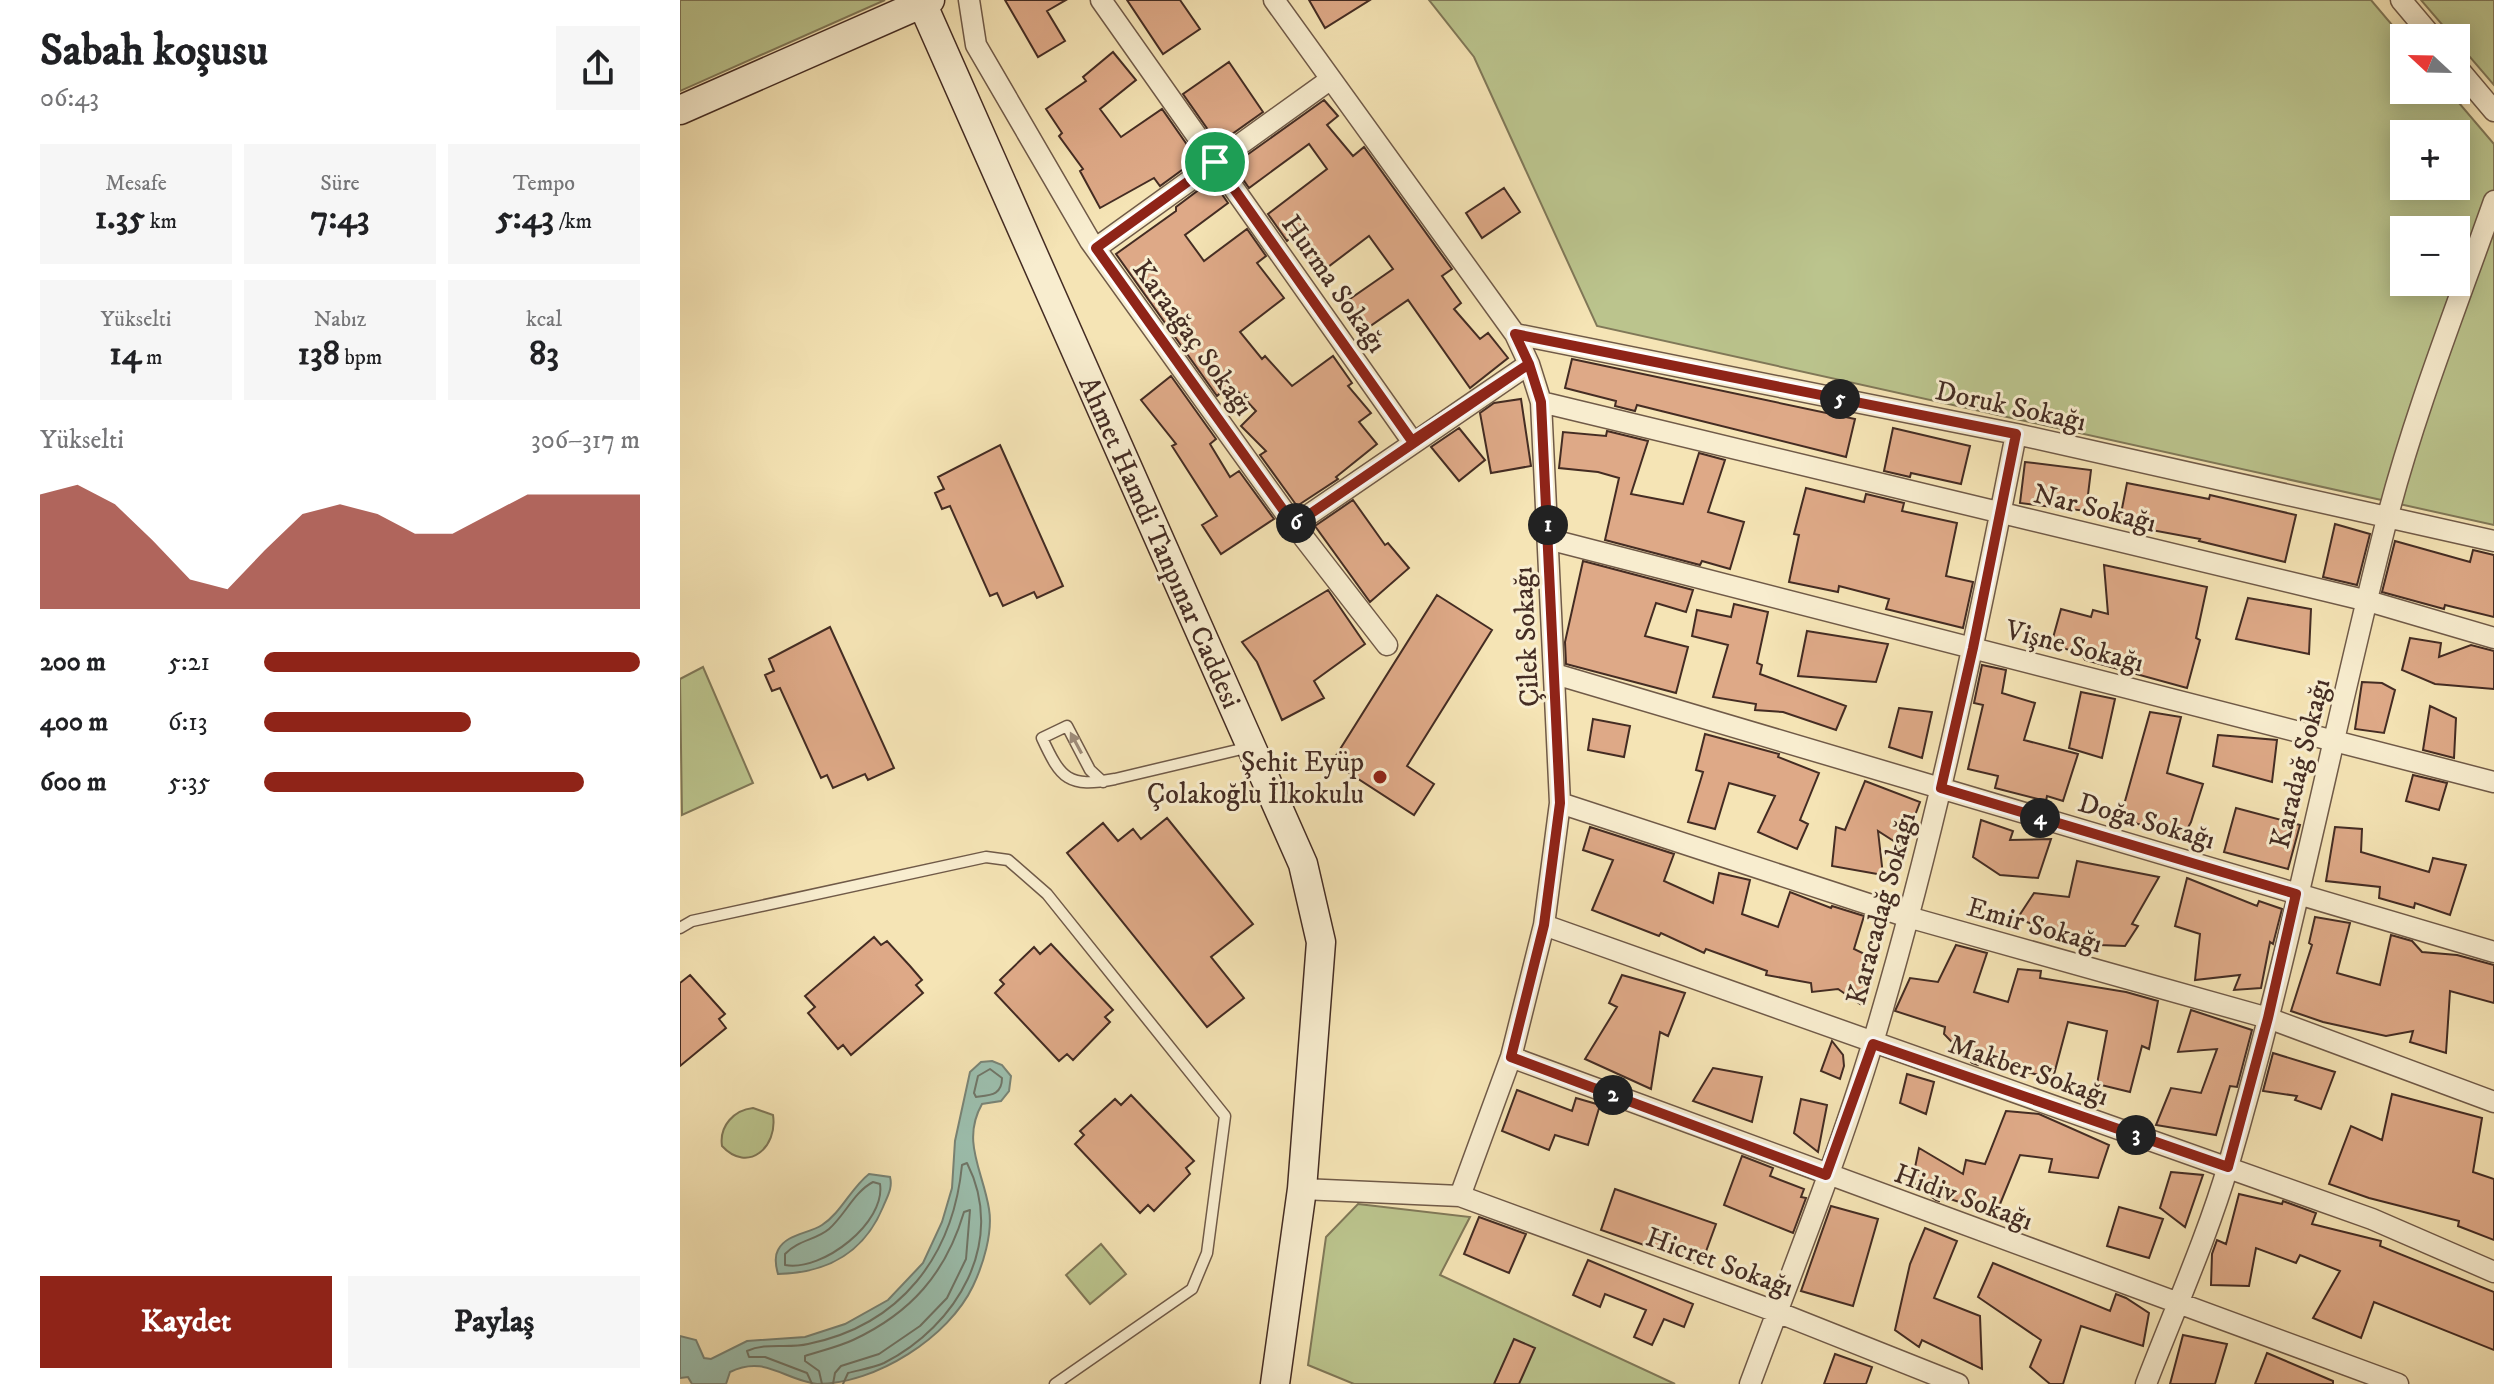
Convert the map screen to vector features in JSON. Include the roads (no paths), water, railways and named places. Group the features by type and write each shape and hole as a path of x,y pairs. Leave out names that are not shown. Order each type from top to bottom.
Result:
{"street":[{"name":"Karaağaç Sokağı","path":"969,0 976,45 1096,248 1294,525 1387,645"},
{"name":"Hurma Sokağı","path":"1101,0 1412,441"},
{"name":"Çilek Sokağı","path":"1274,0 1515,334 1541,402 1560,803 1544,925 1511,1057 1460,1196"},
{"path":"2401,0 2421,24"},
{"path":"680,110 926,2"},
{"name":"Ahmet Hamdi Tanpınar Caddesi","path":"926,2 1303,864 1321,942 1302,1189 1275,1384"},
{"path":"1096,248 1331,79"},
{"path":"2470,83 2494,111"},
{"name":"Karadağ Sokağı","path":"2146,1384 2228,1167 2268,1018 2388,516 2443,345 2494,201"},
{"name":"Doruk Sokağı","path":"1515,334 2016,434 2494,541"},
{"path":"1294,525 1412,441 1529,364"},
{"name":"Nar Sokağı","path":"1541,402 2368,601 2494,638"},
{"name":"Karacadağ Sokağı","path":"1750,1384 1873,1044 1941,788 2016,434"},
{"name":"Vişne Sokağı","path":"1548,539 2494,782"},
{"name":"Doğa Sokağı","path":"1555,674 2494,952"},
{"name":"Emir Sokağı","path":"1560,803 1908,917 2268,1018 2494,1102"},
{"name":"Makber Sokağı","path":"1544,925 2372,1219 2494,1272"},
{"name":"Hidiv Sokağı","path":"1511,1057 2398,1384"},
{"name":"Hicret Sokağı","path":"1302,1189 1460,1196 1777,1312 1958,1384"}],"lane":[{"path":"1103,782 1090,770 1067,726 1042,738 1061,774 1080,784 1103,782 1252,747"},
{"path":"680,928 692,921 986,857 1008,860 1047,894 1225,1116 1207,1253 1192,1289 1055,1384"}],"water":[{"path":"992,1061 1002,1065 1011,1076 1009,1091 1001,1101 982,1104 973,1131 975,1156 989,1209 988,1238 984,1259 973,1286 947,1323 908,1354 863,1376 840,1382 817,1384 753,1366 730,1372 726,1384 692,1384 688,1377 680,1378 680,1336 696,1340 704,1358 711,1359 747,1341 805,1337 845,1324 888,1300 923,1263 942,1222 952,1188 955,1141 970,1072 981,1062"},
{"path":"869,1174 890,1177 891,1185 875,1223 865,1237 854,1248 827,1264 812,1270 778,1274 776,1256 782,1245 829,1220"}],"place":[{"name":"Şehit Eyüp Çolakoğlu İlkokulu","path":"1380,777"}]}
